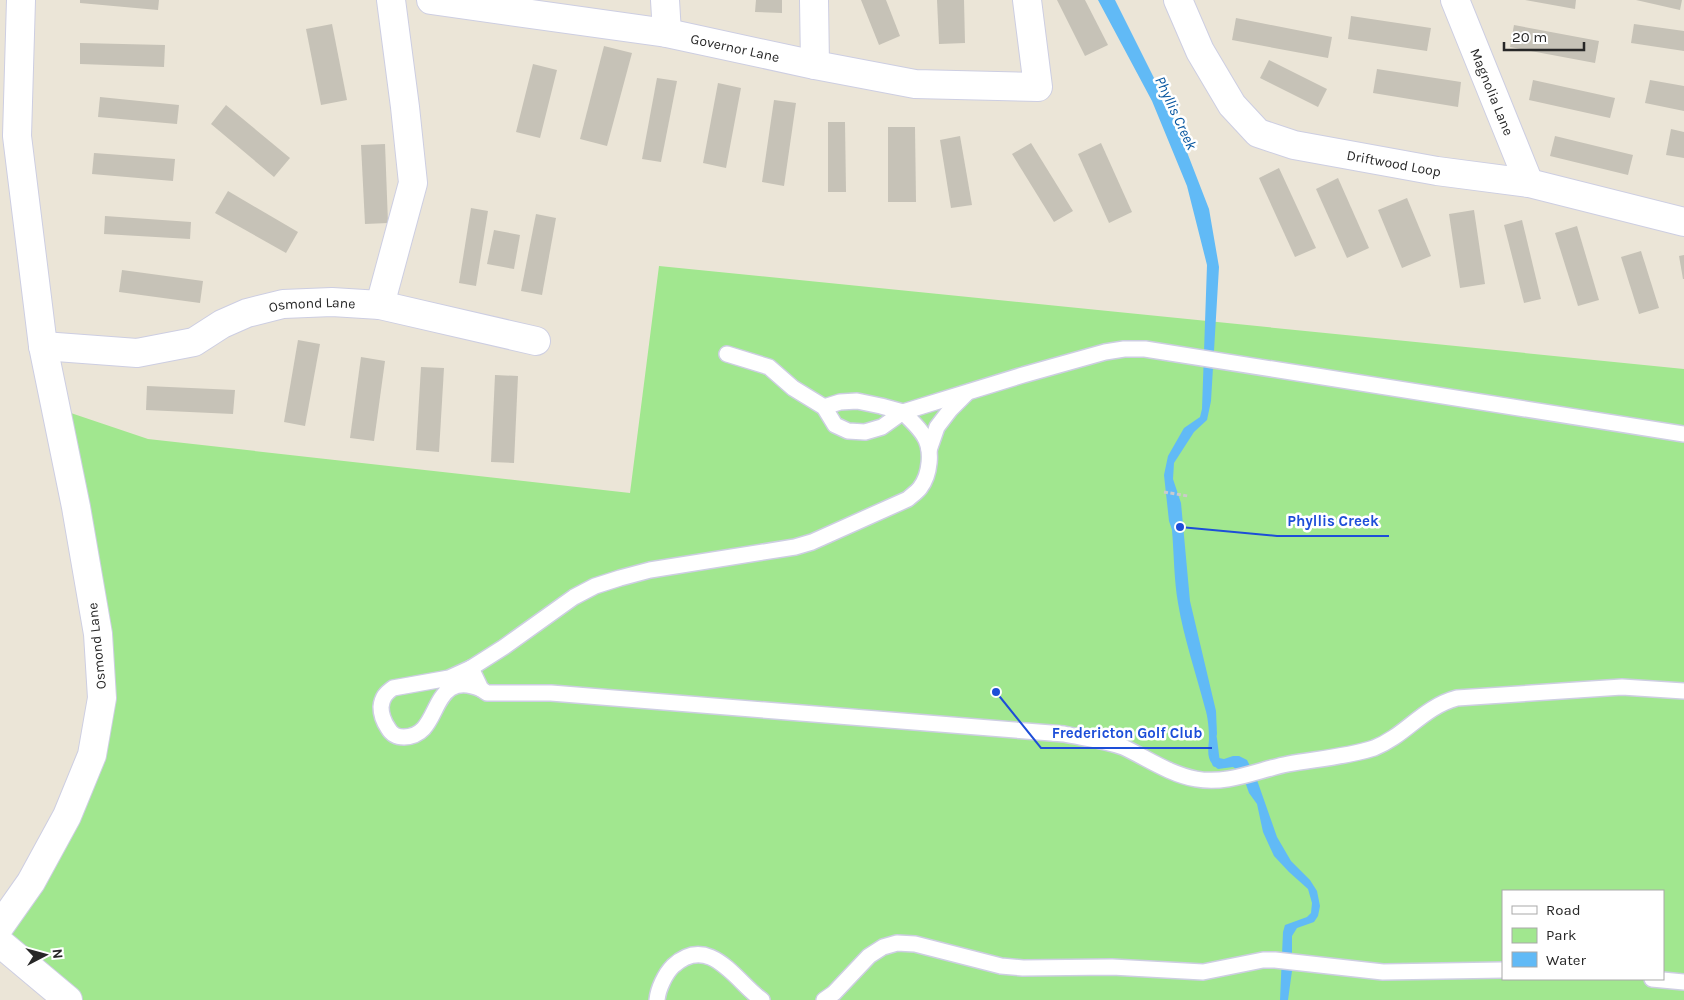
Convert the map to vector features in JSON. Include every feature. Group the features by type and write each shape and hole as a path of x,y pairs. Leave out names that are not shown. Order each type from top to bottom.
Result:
{"street":[{"name":"Osmond Lane","path":"0,926 31,882 67,816 92,755 102,698 98,634 76,507 43,346 8,136 21,0"},
{"path":"380,305 413,183 391,0"},
{"name":"Governor Lane","path":"431,0 667,33 815,66 915,84 1038,88 1027,0"},
{"path":"665,0 667,33"},
{"path":"814,0 815,66"},
{"name":"Driftwood Loop","path":"1178,0 1200,50 1232,105 1258,133 1294,145 1437,171 1529,183 1684,222"},
{"name":"Magnolia Lane","path":"1455,0 1529,183"},
{"name":"Osmond Lane","path":"43,346 137,353 194,342 222,324 247,313 283,304 332,302 380,305 536,341"},
{"path":"0,944 68,1000"}],"lane":[{"path":"727,354 769,367 793,388 824,407 835,425 848,431 865,432 882,427 902,412 1023,375 1124,349 1145,349 1684,434"},
{"path":"969,392 950,410 937,427 929,450 925,479 920,489 908,499 812,542 795,547 650,570 595,586 574,597 472,668 449,678 393,688 385,694 382,700 381,711 385,723 397,737 417,734 424,729 444,695 451,688 461,685 472,685 487,693 550,693 1064,734 1094,739 1121,747 1176,773 1197,779 1218,780 1236,778 1286,765 1356,753 1375,747 1390,740 1431,708 1444,701 1457,698 1622,687 1684,691"},
{"path":"824,407 840,402 857,401 902,412 917,426 925,437 929,450"},
{"path":"472,668 481,689"},
{"path":"830,998 868,956 883,947 897,943 915,944 1001,966 1023,968 1112,967 1203,972 1264,960 1275,960 1383,972 1502,970"},
{"path":"657,1000 663,981 672,967 682,959 694,956 706,956 717,960 729,968 762,1000"},
{"path":"1663,980 1684,982"}],"path":[{"path":"1164,492 1188,496"}],"green space":[{"path":"659,266 1684,369 1684,1000 68,1000 0,926 31,882 102,698 56,408 148,439 630,493"}],"water":[{"path":"1098,0 1115,0 1173,116 1209,209 1219,267 1211,401 1207,420 1194,432 1174,463 1173,479 1181,503 1190,601 1216,711 1217,734 1213,753 1219,758 1239,756 1247,760 1257,780 1277,837 1291,861 1310,880 1317,891 1320,906 1318,916 1314,922 1297,928 1292,936 1292,971 1288,1000 1280,1000 1283,932 1285,925 1307,917 1311,913 1312,903 1308,889 1274,856 1263,832 1257,804 1249,793 1242,773 1233,767 1218,769 1211,763 1208,752 1209,731 1207,715 1183,630 1176,585 1172,530 1169,521 1164,475 1168,456 1184,428 1200,417 1202,409 1207,265 1187,186 1152,101"}],"building":[{"path":"80,0 159,0 158,10 80,3"},
{"path":"756,0 782,0 782,13 755,12"},
{"path":"861,0 886,0 900,36 879,45"},
{"path":"937,0 964,0 965,43 939,44"},
{"path":"1057,0 1085,0 1108,45 1085,56"},
{"path":"1525,0 1576,0 1575,9"},
{"path":"1636,0 1682,0 1680,10"},
{"path":"1351,16 1431,28 1427,51 1348,39"},
{"path":"1236,18 1332,37 1328,58 1232,40"},
{"path":"332,24 347,100 321,105 306,29"},
{"path":"1634,24 1684,31 1684,51 1631,43"},
{"path":"1514,25 1599,41 1595,63 1510,47"},
{"path":"80,43 165,45 164,67 80,64"},
{"path":"604,46 632,53 607,146 580,139"},
{"path":"1269,60 1327,89 1318,107 1260,78"},
{"path":"533,64 557,70 540,138 516,132"},
{"path":"1377,69 1461,82 1458,107 1373,93"},
{"path":"657,78 677,81 661,162 642,159"},
{"path":"1533,80 1615,98 1610,118 1529,100"},
{"path":"1650,80 1684,86 1684,111 1645,103"},
{"path":"718,83 741,88 726,168 703,163"},
{"path":"100,97 179,105 177,124 98,117"},
{"path":"774,100 796,103 784,186 762,182"},
{"path":"226,105 290,158 274,177 211,124"},
{"path":"828,122 845,122 846,192 828,192"},
{"path":"888,127 915,127 916,202 888,202"},
{"path":"1671,129 1684,132 1684,158 1666,155"},
{"path":"960,136 972,205 951,208 940,140"},
{"path":"1555,136 1633,155 1628,175 1550,156"},
{"path":"1031,143 1073,211 1054,222 1012,154"},
{"path":"1101,143 1132,212 1109,223 1078,154"},
{"path":"385,144 388,223 365,224 361,145"},
{"path":"94,153 175,159 173,181 92,174"},
{"path":"1279,168 1316,248 1295,257 1259,178"},
{"path":"1338,178 1369,248 1347,258 1316,189"},
{"path":"228,191 298,232 286,253 215,213"},
{"path":"1407,198 1431,256 1402,268 1378,210"},
{"path":"471,208 488,211 476,286 459,283"},
{"path":"1474,210 1485,284 1460,288 1449,214"},
{"path":"536,214 556,218 542,295 521,291"},
{"path":"105,216 191,222 190,239 104,234"},
{"path":"1522,220 1541,299 1524,303 1504,225"},
{"path":"1577,226 1599,300 1578,306 1555,233"},
{"path":"494,230 520,235 514,269 487,264"},
{"path":"1641,251 1659,308 1639,314 1621,257"},
{"path":"1684,255 1684,279 1683,279 1679,256"},
{"path":"122,270 203,281 200,303 119,292"},
{"path":"298,340 320,344 305,426 284,422"},
{"path":"361,357 385,361 374,441 350,438"},
{"path":"421,367 444,368 439,452 416,450"},
{"path":"495,375 518,376 514,463 491,462"},
{"path":"147,386 235,390 233,414 146,410"}],"waterway":[{"name":"Phyllis Creek","path":"1213,739 1216,763 1218,763"}],"place":[{"name":"Phyllis Creek","path":"1180,527"},
{"name":"Fredericton Golf Club","path":"996,692"}]}
